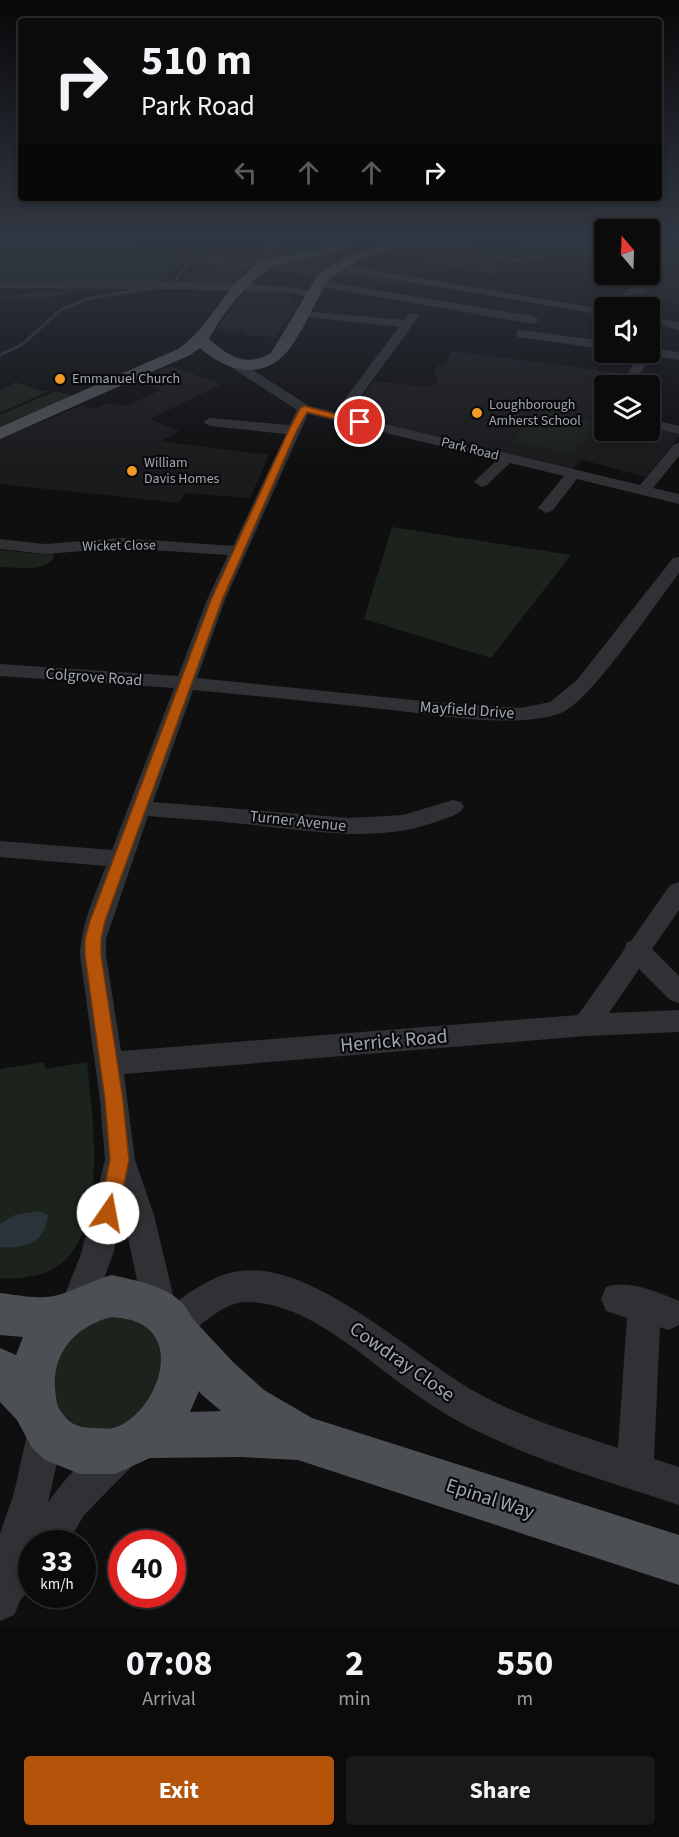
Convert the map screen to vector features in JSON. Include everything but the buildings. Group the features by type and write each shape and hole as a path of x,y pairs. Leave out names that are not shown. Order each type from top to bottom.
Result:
{"main road":[{"path":"2,432 184,352 201,340 222,312"},
{"path":"201,340 237,365 253,367 267,364 277,356 302,314"},
{"path":"184,352 219,354"},
{"path":"0,1314 40,1318 70,1312 94,1300 112,1296 129,1296 146,1301 171,1323 184,1355 183,1376 176,1398 163,1418 135,1441 102,1452 80,1450 61,1443 0,1370"},
{"path":"39,1417 30,1385 36,1357 50,1330 70,1312"},
{"name":"Epinal Way","path":"171,1323 217,1378 248,1406 301,1438 679,1560"},
{"name":"Epinal Way","path":"135,1441 242,1434 301,1438"}],"street":[{"path":"475,312 533,320"},
{"path":"540,312 518,337 594,344"},
{"path":"302,314 410,320 339,417"},
{"path":"660,322 679,326"},
{"path":"590,344 594,338"},
{"name":"Park Road","path":"219,354 304,409 679,499"},
{"path":"660,354 679,356"},
{"path":"266,385 264,377 277,356"},
{"path":"171,1323 133,1191 120,1160 93,955 93,939 120,859 216,600 304,409"},
{"path":"210,422 293,430"},
{"path":"660,425 679,430"},
{"path":"643,491 679,447"},
{"path":"482,482 507,458"},
{"path":"546,508 573,474"},
{"name":"Wicket Close","path":"0,544 45,549 121,543 238,551"},
{"name":"Mayfield Drive","path":"187,683 490,713 520,714 557,706 584,684 679,562"},
{"name":"Colgrove Road","path":"0,670 187,683"},
{"name":"Turner Avenue","path":"139,808 365,827 428,818 453,807"},
{"path":"0,849 120,859"},
{"path":"586,1025 636,949 679,891"},
{"path":"636,949 679,993"},
{"name":"Herrick Road","path":"109,1064 586,1025 679,1021"},
{"path":"70,1312 97,1254 120,1160"},
{"name":"Cowdray Close","path":"171,1323 226,1290 249,1286 275,1290 339,1319 428,1383 462,1404 507,1426 679,1486"},
{"path":"635,1472 643,1306"},
{"path":"13,1582 15,1546 33,1493 39,1417"},
{"path":"53,1530 71,1502 135,1441"}],"shaded area":[{"path":"229,312 292,312 276,337 245,335 246,332 215,329"},
{"name":"Loughborough Amherst School","path":"452,351 627,374 594,375 594,441 660,441 660,428 679,432 679,436 646,477 582,460 572,470 348,418 374,381 427,387 436,383 439,377 433,375 438,365 444,365"},
{"path":"170,366 222,384 150,419 180,431 161,441 269,455 250,498 185,493 179,503 0,484 0,438 81,406 93,409 107,404 127,405 162,390 136,382"},
{"path":"16,382 41,391 48,391 0,413 0,391"},
{"path":"56,391 73,396 0,426 0,415"},
{"path":"546,410 594,422 594,426 574,446 577,448 571,454 513,441"},
{"path":"392,527 571,555 491,658 364,619"},
{"path":"0,550 53,553 54,557 50,562 38,567 0,567"},
{"path":"44,1062 45,1069 87,1062 94,1152 93,1186 87,1218 76,1245 58,1265 32,1276 0,1278 0,1069"},
{"path":"39,1211 48,1215 43,1232 38,1238 18,1247 0,1247 0,1224 15,1215"},
{"path":"121,1314 150,1327 159,1340 163,1375 146,1409 130,1421 112,1428 93,1429 76,1425 62,1414 54,1399 53,1363 61,1346 88,1321"}],"waterway":[{"path":"0,355 23,344 58,312"}],"place":[{"name":"Emmanuel Church","path":"60,379"},
{"name":"Loughborough Amherst School","path":"477,413"},
{"name":"William Davis Homes","path":"132,471"}],"route":[{"path":"108,1213 120,1160 114,1100 93,955 93,939 98,921 216,600 304,409 360,422"}]}
